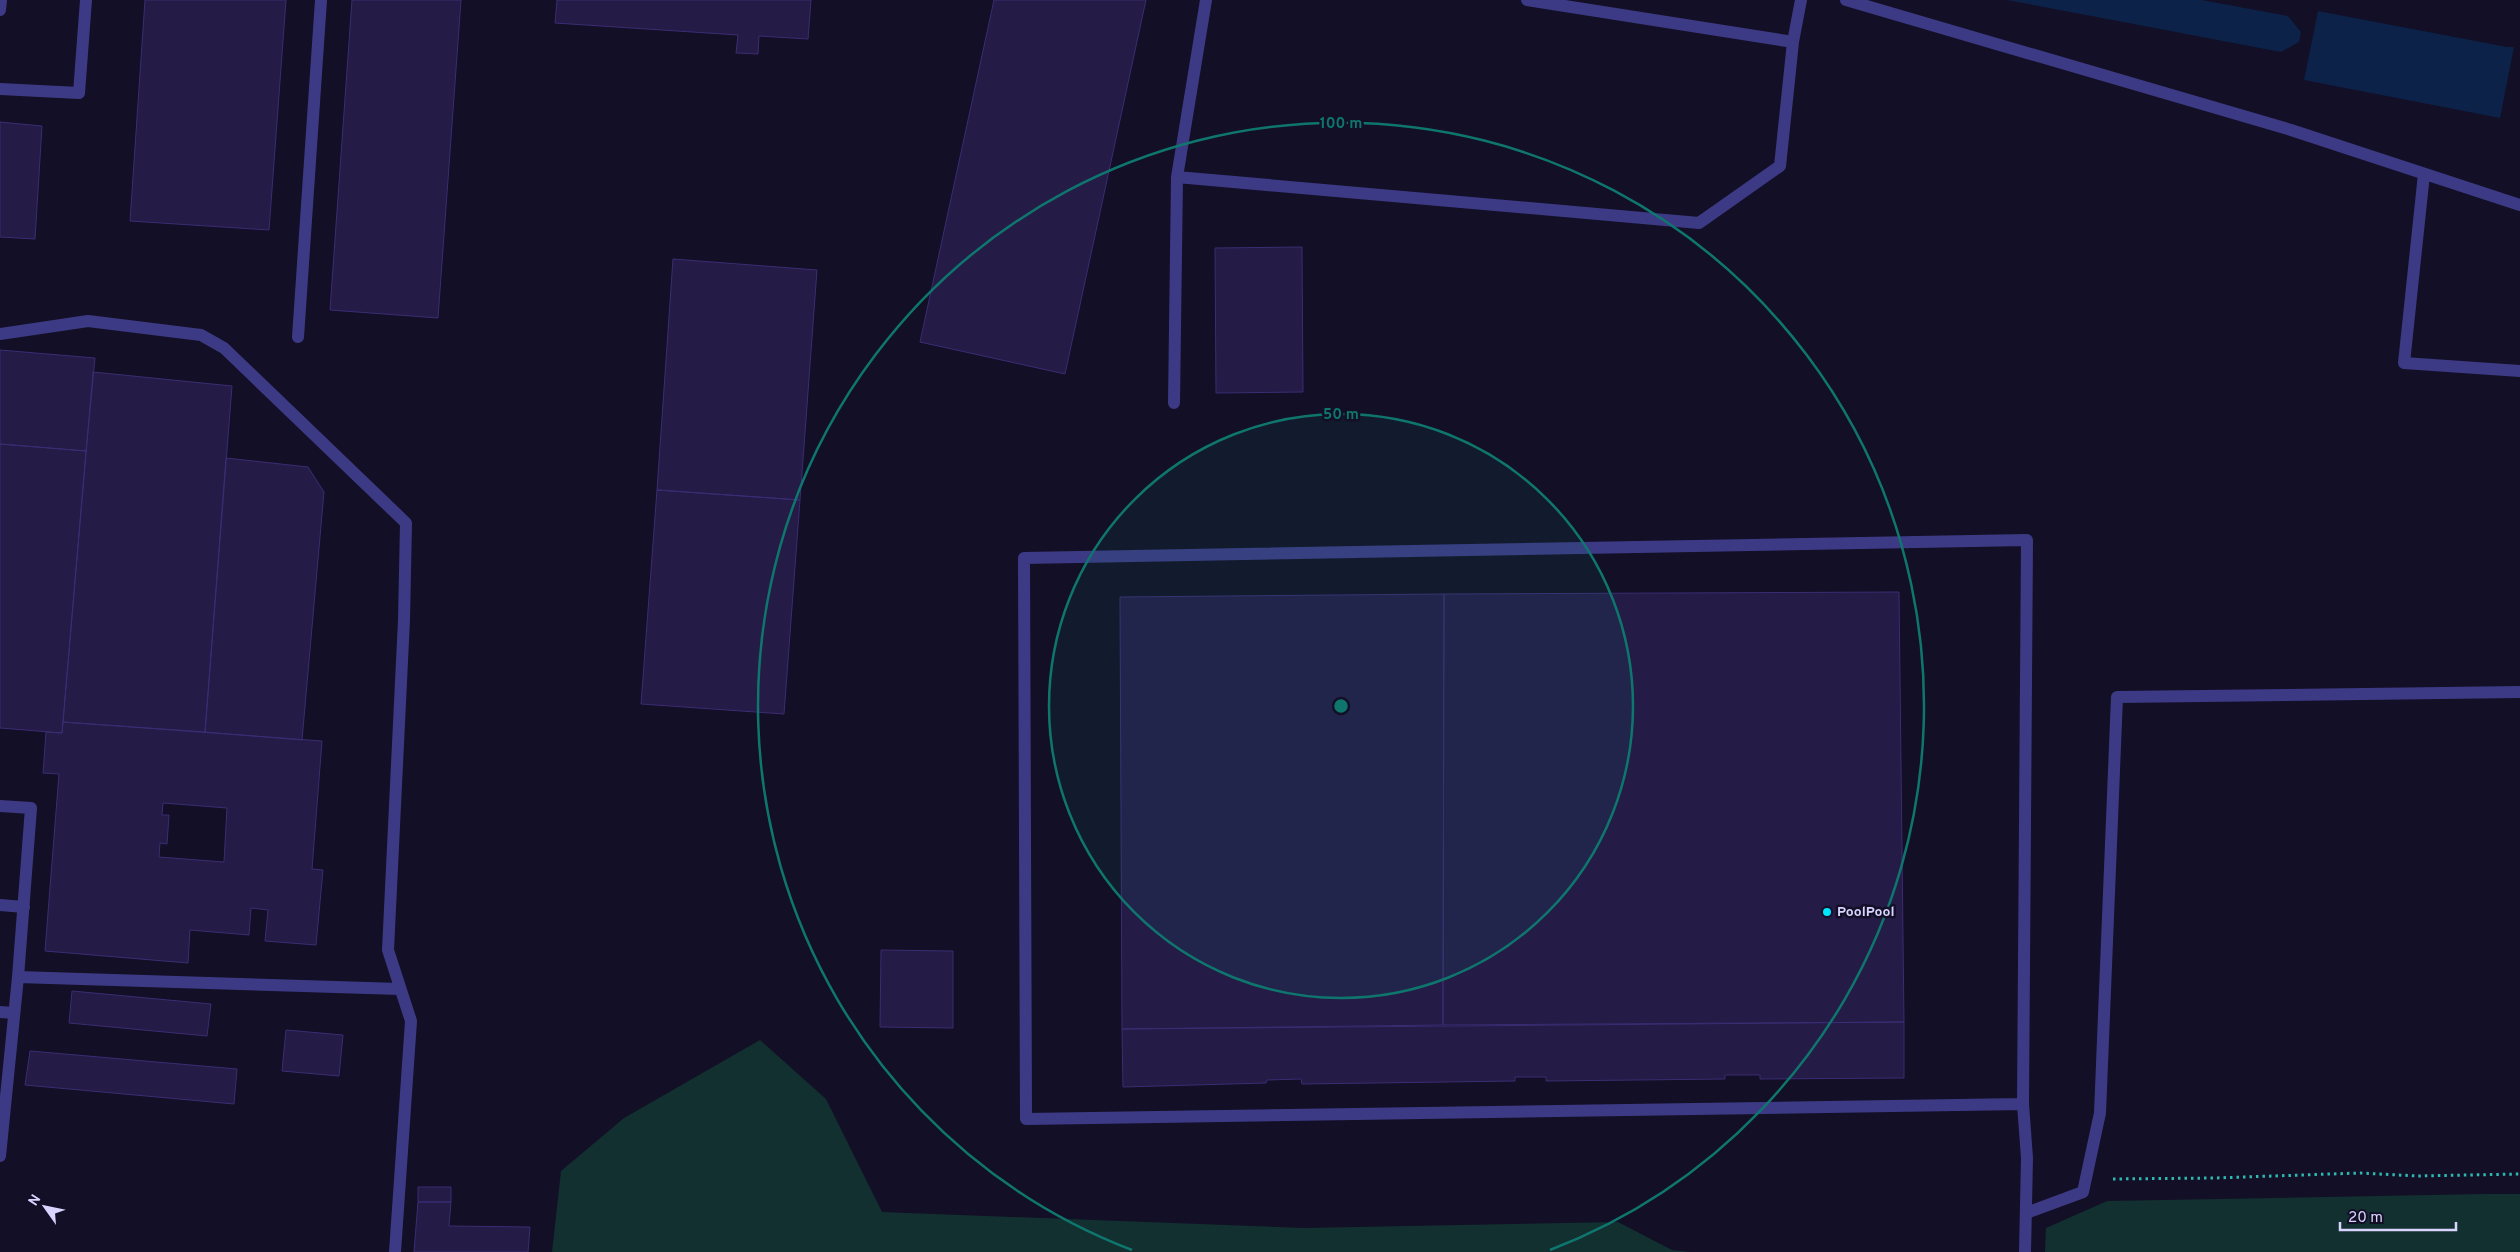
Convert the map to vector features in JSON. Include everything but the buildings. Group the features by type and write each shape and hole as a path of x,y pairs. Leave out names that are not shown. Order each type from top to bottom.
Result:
{"lane":[{"path":"0,10 1,0"},
{"path":"0,89 79,93 86,0"},
{"path":"298,336 321,0"},
{"path":"1174,403 1176,177 1206,0"},
{"path":"1528,0 1793,42"},
{"path":"1176,177 1699,223 1780,166 1793,42 1801,0"},
{"path":"1846,0 2290,130 2520,205"},
{"path":"2424,174 2404,363 2520,371"},
{"path":"0,334 88,321 200,335 224,348 406,523 404,630 388,950 411,1021 395,1252"},
{"path":"2023,1104 1026,1118 1024,558 2027,540 2023,1104 2027,1158 2024,1252"},
{"path":"2026,1213 2083,1192 2100,1113 2117,698 2520,692"},
{"path":"0,806 32,808 18,977 0,1156"},
{"path":"0,905 24,907"},
{"path":"18,977 400,989"},
{"path":"0,1012 14,1013"}],"path":[{"path":"2086,1179 2215,1178 2360,1173 2418,1176 2520,1174"}],"green space":[{"path":"760,1040 826,1099 882,1212 1304,1228 1618,1222 1672,1250 1690,1252 552,1252 561,1171 624,1118"},
{"path":"2520,1194 2520,1252 2045,1252 2046,1228 2107,1201"}],"water":[{"path":"2007,0 2202,0 2288,16 2301,32 2299,42 2281,52"},
{"path":"2318,11 2514,47 2500,118 2304,80"}],"place":[{"name":"PoolPool","path":"1827,912"}]}
